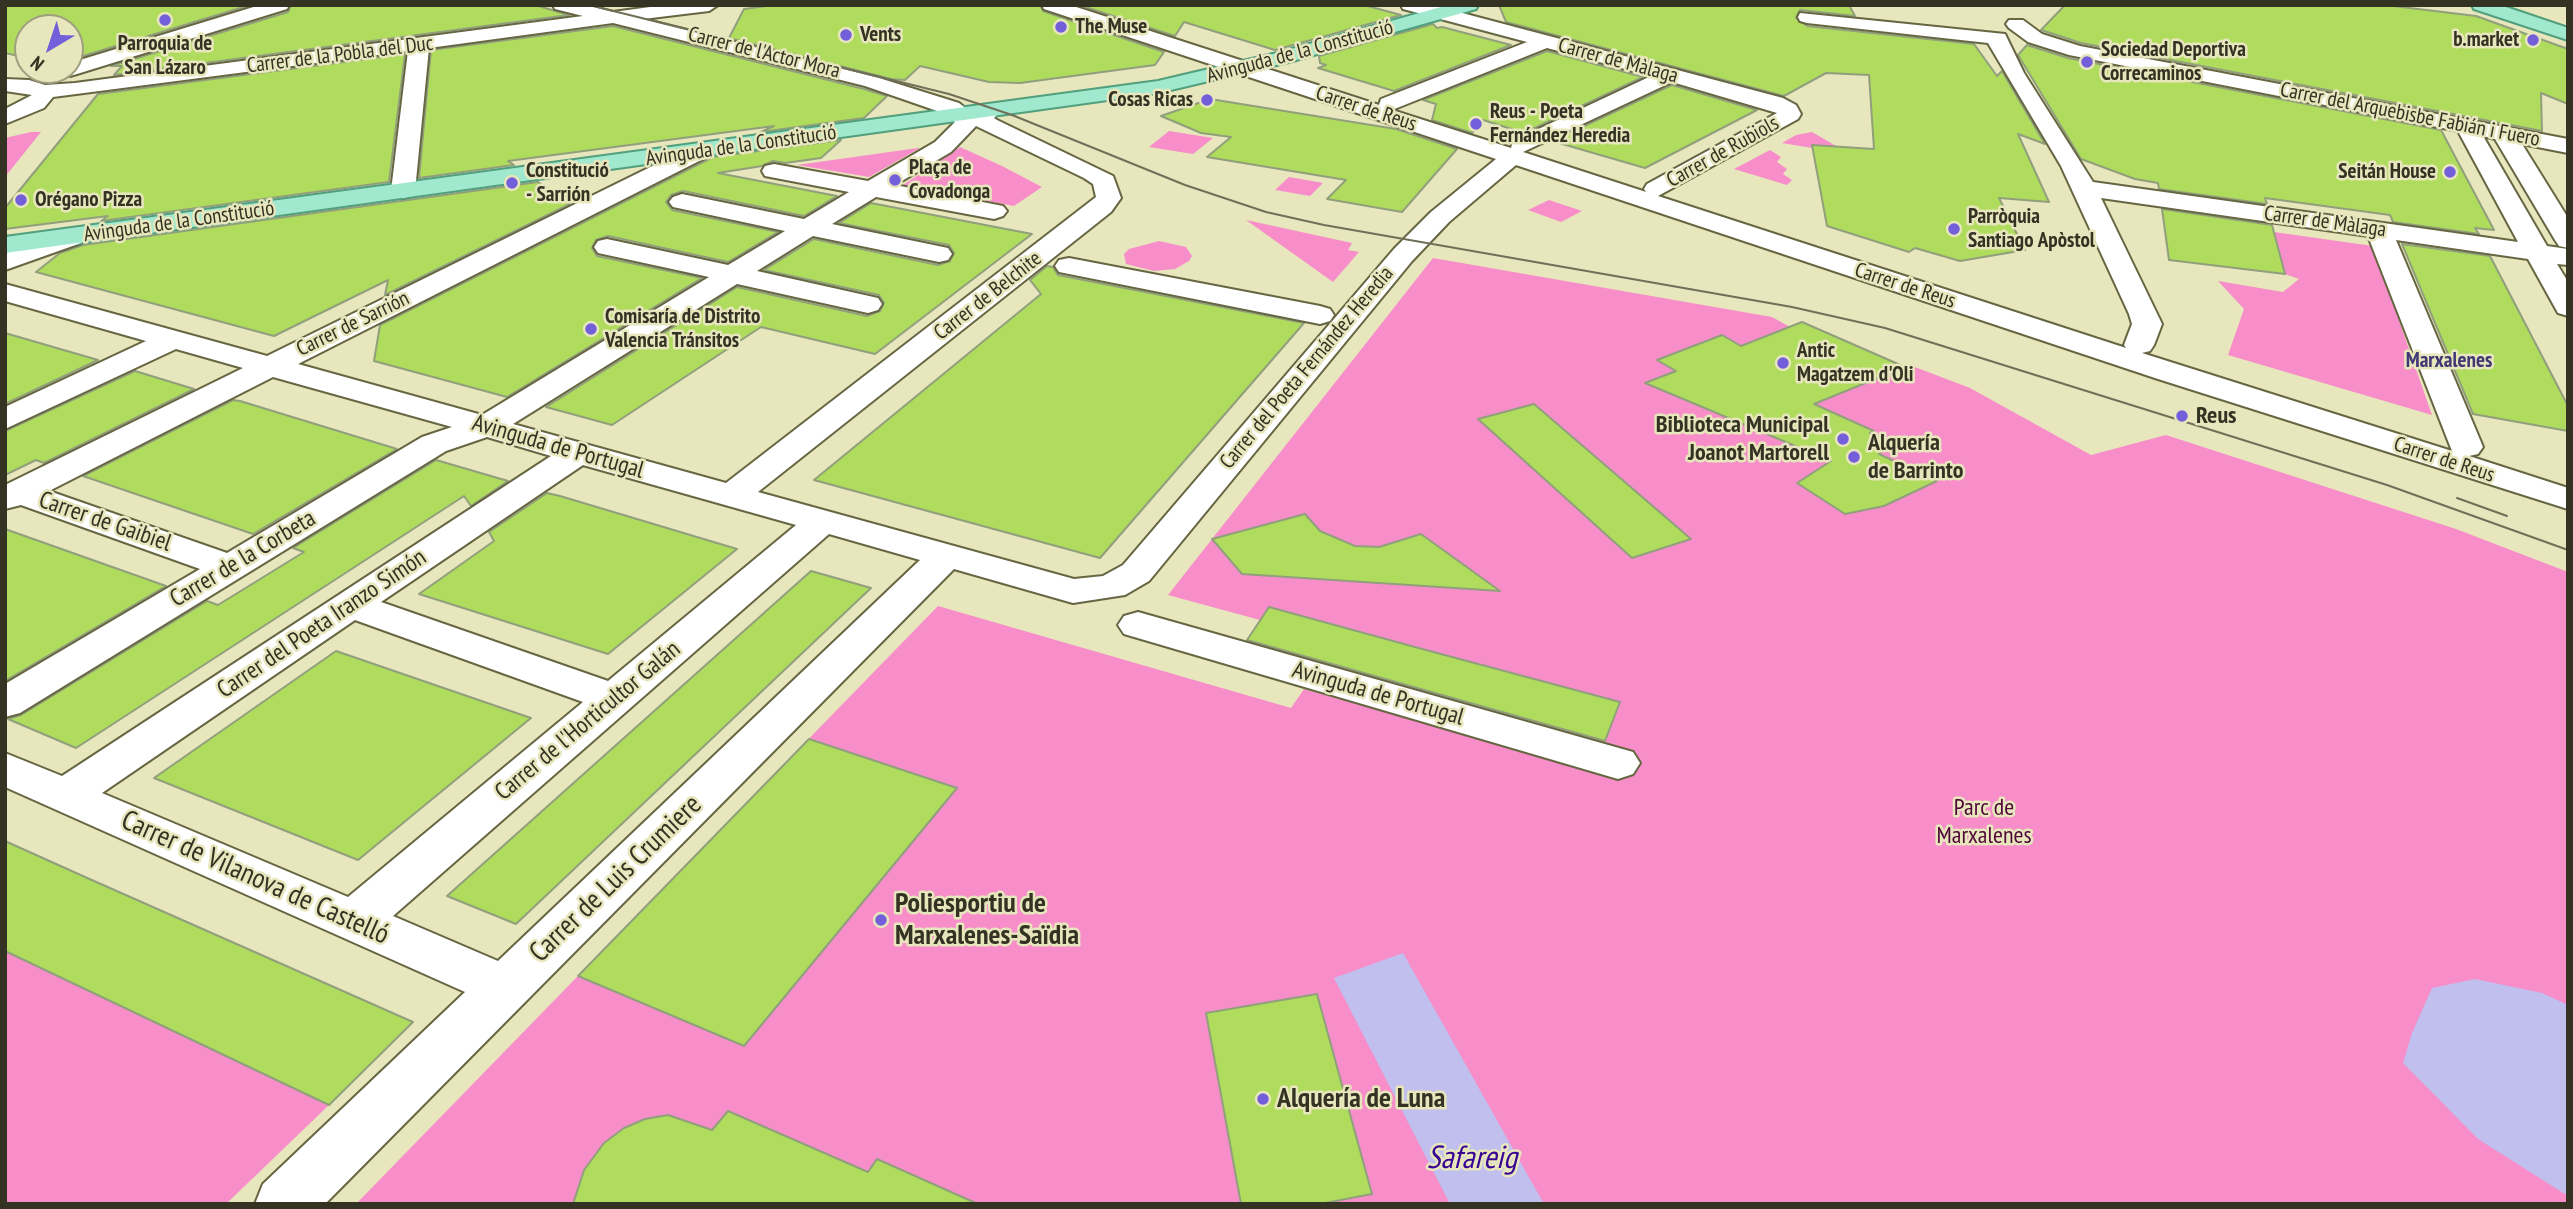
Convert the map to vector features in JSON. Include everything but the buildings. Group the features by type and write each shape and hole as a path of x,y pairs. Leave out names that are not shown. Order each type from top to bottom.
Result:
{"main road":[{"name":"Avinguda de la Constitució","path":"5,245 701,151 976,120 1017,107 1190,80 1469,5"},
{"path":"2481,5 2568,34"},
{"path":"2518,5 2554,8"}],"street":[{"path":"84,66 280,5"},
{"name":"Carrer de l'Actor Mora","path":"562,5 629,13 660,12 908,72"},
{"path":"660,12 709,5"},
{"path":"1051,5 1177,46 1253,65"},
{"path":"1083,5 1253,65"},
{"name":"Carrer de Màlaga","path":"1410,5 1774,103 1790,114"},
{"name":"Carrer de l'Actor Mora","path":"629,13 872,82 951,108 976,120"},
{"name":"Carrer de la Pobla del Duc","path":"42,92 419,45 629,13"},
{"path":"1807,17 2008,32 2147,324 2139,345"},
{"name":"Carrer del Arquebisbe Fabián i Fuero","path":"2008,32 2029,52 2045,48 2041,40 2568,146"},
{"path":"1390,104 1545,42"},
{"path":"403,191 419,45"},
{"path":"1177,46 1180,52 1176,68 1190,80"},
{"name":"Carrer de Reus","path":"1253,65 1390,104 1516,151 1656,189 2139,345 2568,478"},
{"name":"Carrer de Reus","path":"1253,65 2169,372 2568,499"},
{"name":"Carrer del Poeta Fernández Heredia","path":"1112,587 1136,573 1403,254 1440,217 1516,151 1670,75"},
{"path":"5,117 36,103 44,94 10,85"},
{"path":"977,91 1017,107"},
{"name":"Carrer de Rubiols","path":"1656,189 1790,114"},
{"path":"808,227 943,147 976,120"},
{"name":"Carrer de Belchite","path":"733,494 1102,207 1109,198 1104,181 1093,173 976,120"},
{"path":"2466,126 2568,307"},
{"path":"2504,134 2568,240"},
{"name":"Carrer de Sarrión","path":"12,495 701,151"},
{"path":"774,171 994,211"},
{"name":"Carrer de Màlaga","path":"2082,188 2568,257"},
{"path":"682,202 939,254"},
{"name":"Carrer de la Corbeta","path":"5,703 434,444 485,426 808,227"},
{"path":"2378,229 2466,447"},
{"path":"5,262 72,237"},
{"path":"607,247 868,304"},
{"path":"1069,266 1320,315"},
{"name":"Avinguda de Portugal","path":"5,292 1073,591 1112,587"},
{"path":"5,419 172,340"},
{"name":"Carrer del Poeta Iranzo Simón","path":"66,795 578,453"},
{"name":"Carrer de Gaibiel","path":"12,495 230,567"},
{"name":"Carrer de l'Horticultor Galán","path":"354,921 822,520"},
{"name":"Carrer de Luis Crumiere","path":"284,1204 947,555"},
{"path":"351,605 614,698"},
{"name":"Avinguda de Portugal","path":"1138,625 1618,763"},
{"name":"Carrer de Vilanova de Castelló","path":"5,769 505,987"}],"green space":[{"path":"1169,131 1213,138 1193,154 1149,147"},
{"path":"41,132 5,177 5,138"},
{"path":"1812,132 1836,146 1812,145 1812,148 1782,143 1796,135"},
{"path":"960,147 1042,187 1014,206 903,185"},
{"path":"918,148 869,177 797,165"},
{"path":"1770,150 1781,157 1777,162 1787,169 1783,174 1792,180 1787,185 1734,169"},
{"path":"1289,177 1323,183 1310,196 1275,190"},
{"path":"1549,200 1582,211 1561,222 1528,210"},
{"path":"1246,220 1352,243 1348,250 1359,252 1333,282"},
{"path":"2274,232 2373,246 2432,415 2228,355 2244,309 2218,281 2283,292 2299,279 2285,274"},
{"path":"1159,241 1186,247 1192,256 1189,261 1175,269 1154,271 1126,264 1124,254 1129,249"},
{"name":"Parc de Marxalenes","path":"1433,258 1772,317 1790,327 1801,322 1902,366 1907,364 1970,388 2091,455 2166,435 2456,529 2568,572 2568,1204 356,1204 938,606 1291,708 1304,689 1571,764 1604,745 1619,702 1271,607 1260,620 1168,595"},
{"path":"5,951 329,1105 226,1204 5,1204"}],"water":[{"name":"Safareig","path":"1403,953 1544,1204 1450,1204 1334,978"},
{"path":"2475,979 2542,993 2568,1005 2568,1196 2478,1139 2403,1063 2412,1033 2432,988"}],"tram line":[{"path":"589,5 949,94 1012,115 1185,185 1266,212 1324,225 1792,307 1885,328 2387,485 2568,550"},
{"path":"2457,498 2507,516"}],"place":[{"name":"Parroquia de San Lázaro","path":"165,20"},
{"name":"The Muse","path":"1061,27"},
{"name":"Vents","path":"846,35"},
{"name":"b.market","path":"2533,40"},
{"name":"Sociedad Deportiva Correcaminos","path":"2087,62"},
{"name":"Cosas Ricas","path":"1207,100"},
{"name":"Reus - Poeta Fernández Heredia","path":"1476,124"},
{"name":"Seitán House","path":"2450,172"},
{"name":"Plaça de Covadonga","path":"895,180"},
{"name":"Constitució - Sarrión","path":"512,183"},
{"name":"Orégano Pizza","path":"21,200"},
{"name":"Parròquia Santiago Apòstol","path":"1954,229"},
{"name":"Comisaría de Distrito Valencia Tránsitos","path":"591,329"},
{"name":"Antic Magatzem d'Oli","path":"1783,363"},
{"name":"Reus","path":"2182,416"},
{"name":"Biblioteca Municipal Joanot Martorell","path":"1843,439"},
{"name":"Alquería de Barrinto","path":"1854,457"},
{"name":"Poliesportiu de Marxalenes-Saïdia","path":"881,920"},
{"name":"Alquería de Luna","path":"1263,1099"}],"district":[{"name":"Marxalenes","path":"2449,361"}]}
